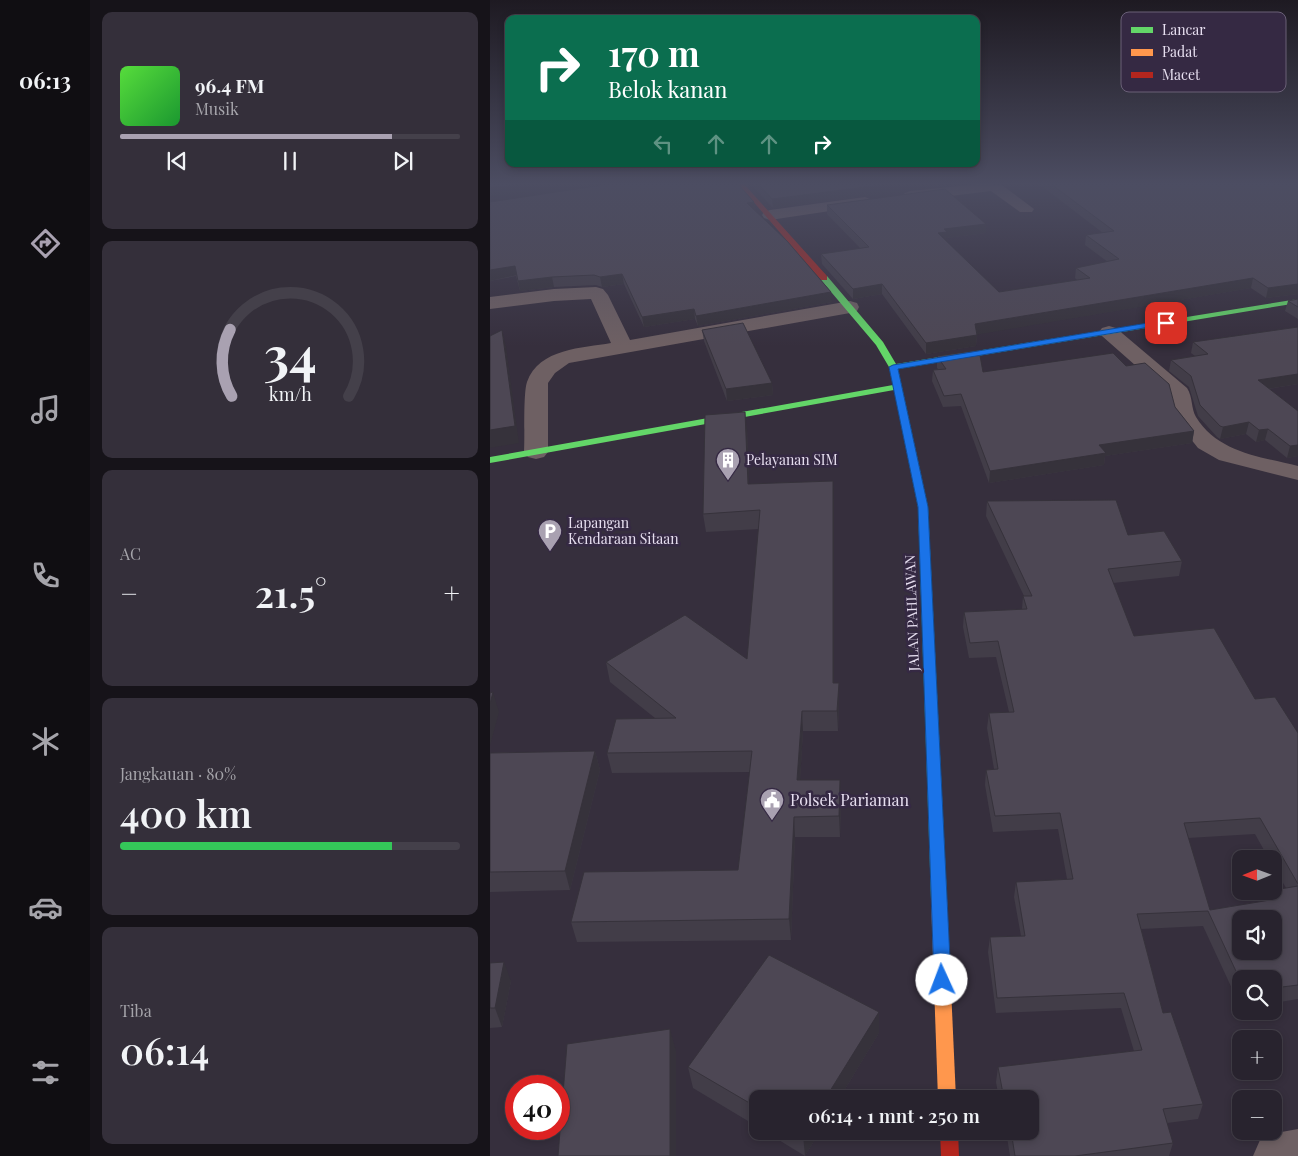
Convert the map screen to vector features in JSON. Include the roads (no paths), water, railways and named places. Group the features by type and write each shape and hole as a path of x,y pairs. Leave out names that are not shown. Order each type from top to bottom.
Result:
{"street":[{"name":"JALAN PAHLAWAN","path":"791,238 880,344 893,367 923,507 947,1090"},
{"path":"490,303 554,295 596,293 599,295 623,347"},
{"path":"893,367 1298,301"},
{"path":"536,452 537,383 541,374 549,365 563,358 850,307"},
{"path":"1109,332 1179,393 1186,418 1206,443 1234,457 1298,473"},
{"path":"490,460 897,387"},
{"path":"949,1140 950,1156"},
{"path":"1276,1156 1298,1152"}],"place":[{"name":"Pelayanan SIM","path":"728,481"},
{"name":"Lapangan Kendaraan Sitaan","path":"550,552"},
{"name":"Polsek Pariaman","path":"772,821"}]}
